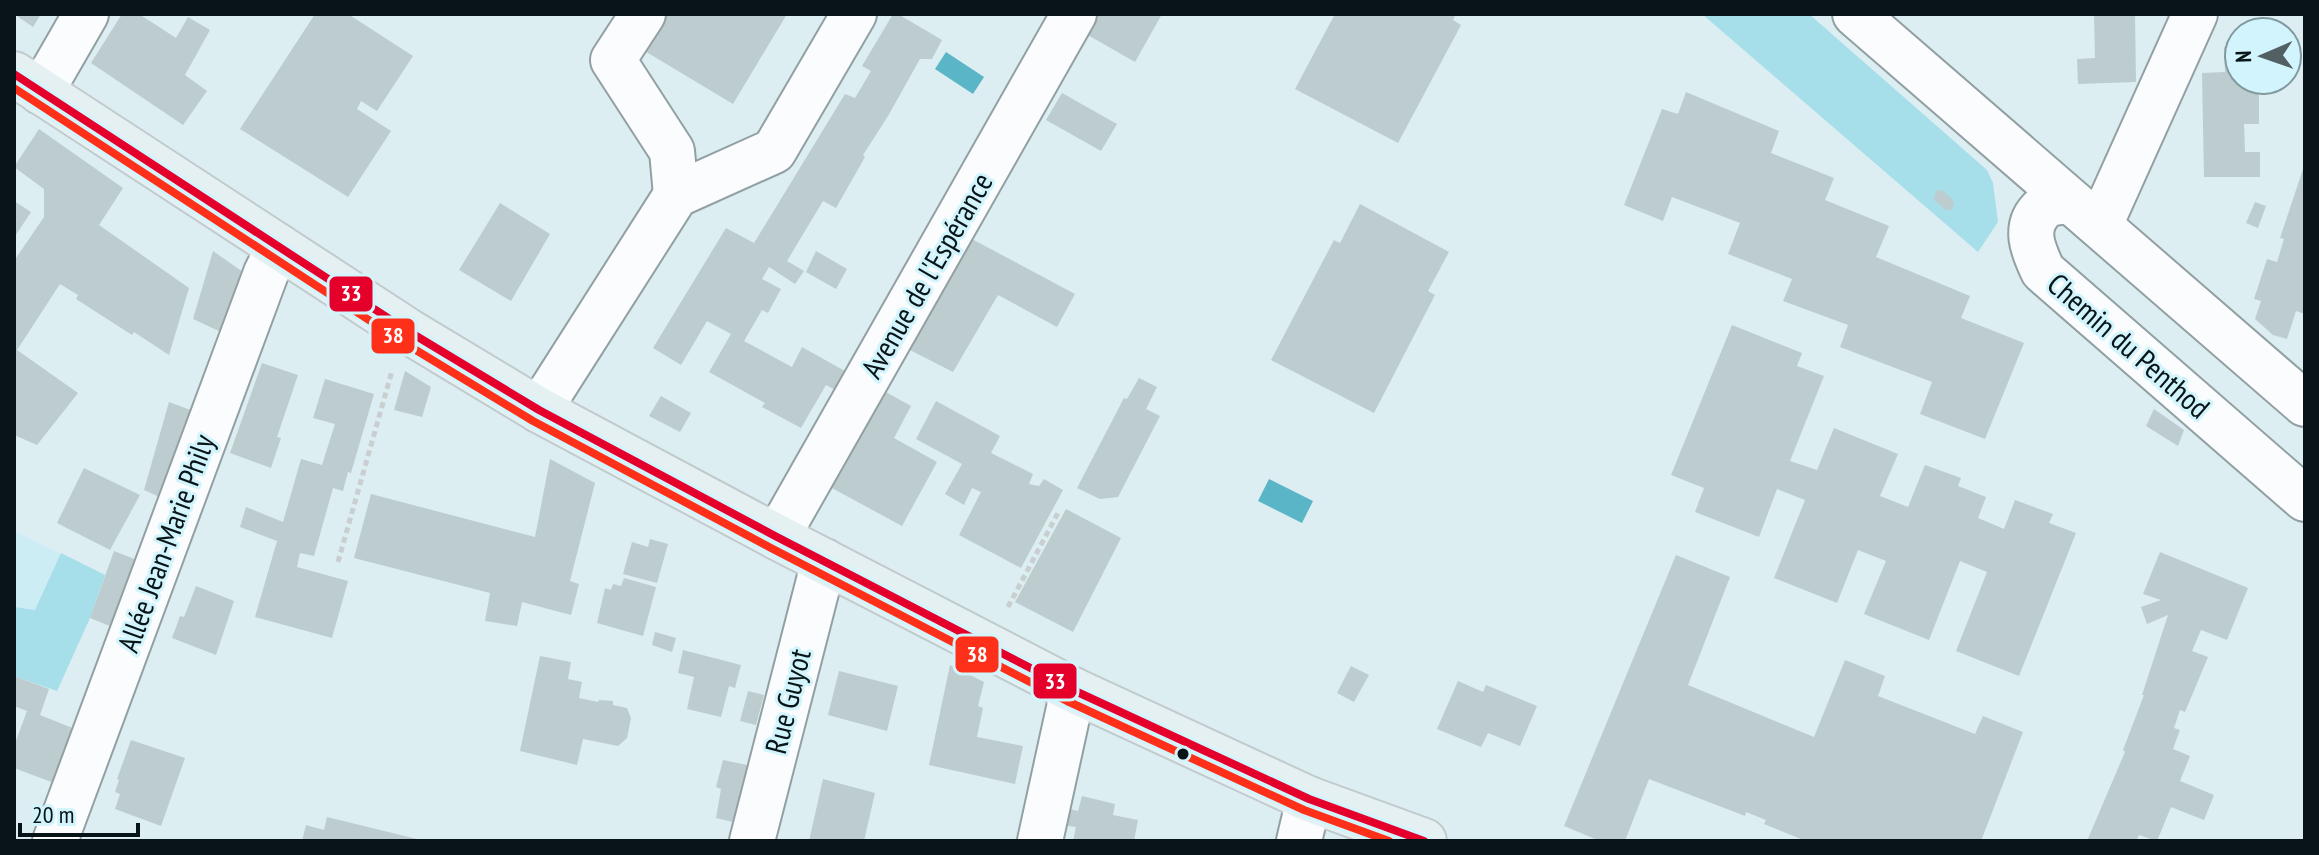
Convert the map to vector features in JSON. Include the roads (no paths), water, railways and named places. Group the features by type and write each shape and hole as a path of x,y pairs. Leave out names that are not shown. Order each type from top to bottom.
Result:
{"main road":[{"path":"28,83 408,331 539,410 1073,690 1309,799 1424,841"}],"street":[{"path":"28,83 86,14"},
{"path":"643,14 613,60 672,151 676,195"},
{"path":"539,410 676,195 774,151 854,14"},
{"name":"Avenue de l'Espérance","path":"777,537 1074,14"},
{"path":"1855,14 2084,213 2304,396"},
{"path":"2084,213 2195,14"},
{"name":"Chemin du Penthod","path":"2084,213 2046,206 2033,222 2031,246 2043,271 2305,499"},
{"name":"Allée Jean-Marie Phily","path":"55,841 266,273 279,247"},
{"name":"Rue Guyot","path":"752,841 824,561"},
{"path":"1040,841 1073,690"},
{"path":"1299,841 1309,799"}]}
